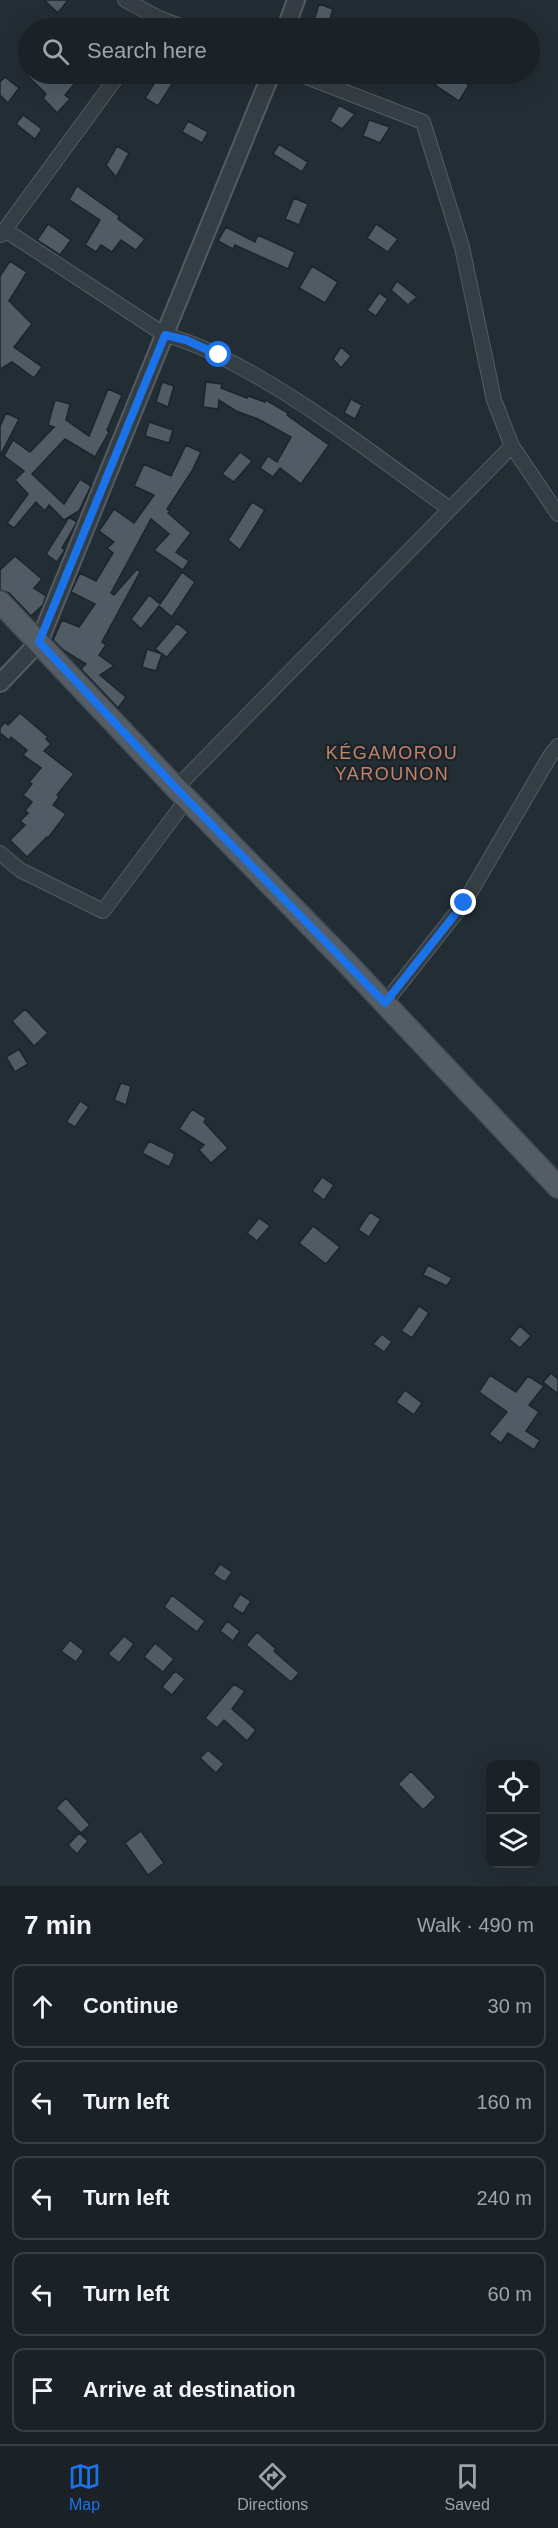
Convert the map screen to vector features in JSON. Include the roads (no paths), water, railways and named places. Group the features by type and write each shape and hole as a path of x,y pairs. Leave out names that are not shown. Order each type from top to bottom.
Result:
{"main road":[{"path":"0,602 385,1003 558,1187"}],"street":[{"path":"125,0 149,18"},
{"path":"290,18 296,0"},
{"path":"112,84 3,233 165,335 186,340 219,355 278,388 450,509"},
{"path":"0,683 39,642 267,84"},
{"path":"325,84 423,122 462,247 494,400 512,446 558,514"},
{"path":"0,853 20,870 103,911 182,794 512,446"},
{"path":"385,1003 464,903 558,746"}],"district":[{"name":"KÉGAMOROU YAROUNON","path":"392,763"}]}
